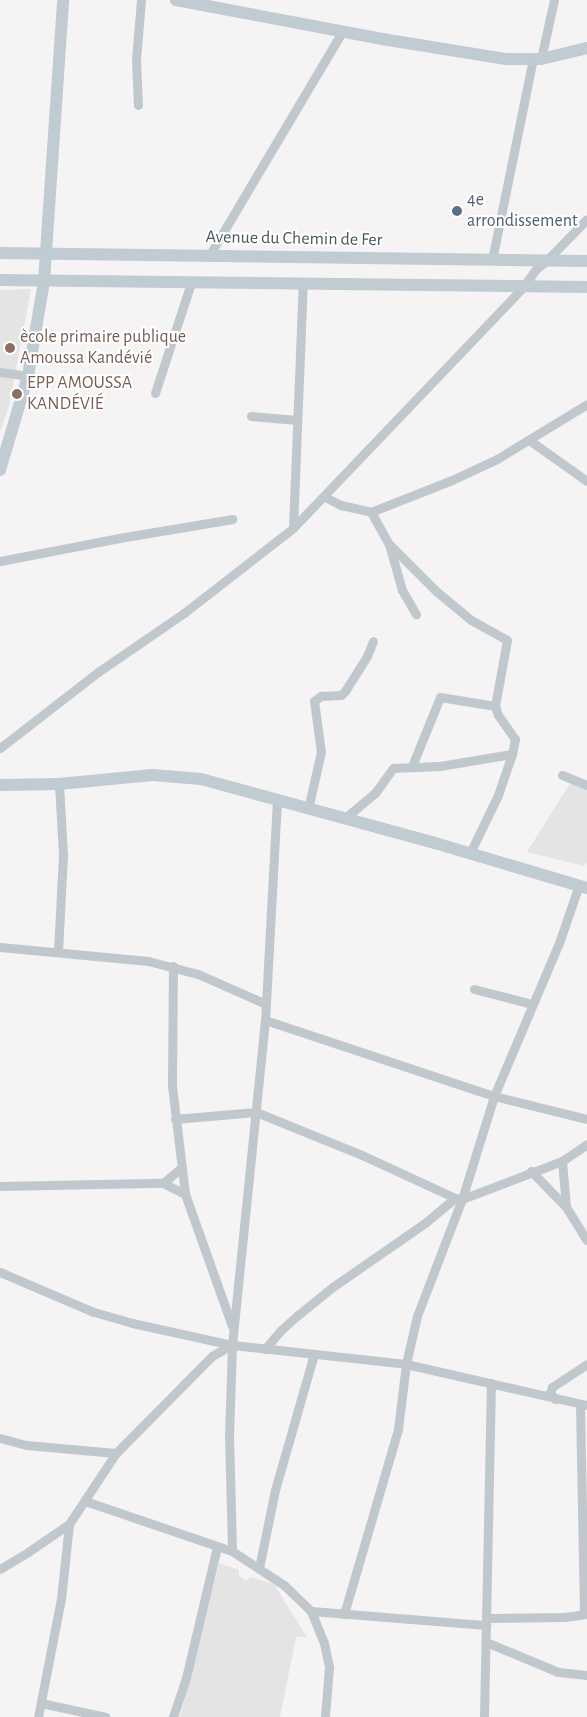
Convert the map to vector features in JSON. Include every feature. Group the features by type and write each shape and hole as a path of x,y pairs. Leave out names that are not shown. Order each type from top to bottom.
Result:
{"street":[{"path":"0,470 28,376 44,281 64,0"},
{"path":"138,105 136,43 141,0"},
{"path":"176,0 342,32 506,60 537,59 587,48"},
{"path":"492,260 537,59 554,0"},
{"path":"209,256 342,32"},
{"path":"0,748 98,672 192,607 292,528 324,497 524,286 536,269 587,219"},
{"name":"Avenue du Chemin de Fer","path":"0,253 587,261"},
{"path":"0,280 587,287"},
{"path":"156,393 191,282"},
{"path":"292,528 302,284"},
{"path":"0,372 28,376"},
{"path":"324,497 341,505 371,512 452,480 497,459 587,404"},
{"path":"251,416 297,420"},
{"path":"529,440 587,481"},
{"path":"371,512 389,544 402,590 416,614"},
{"path":"0,561 233,519"},
{"path":"389,544 458,610 483,628 507,640 495,706 498,715 515,739 498,795 470,854"},
{"path":"308,809 321,752 314,701 321,696 341,695 346,691 367,656 373,641"},
{"path":"412,766 440,697 495,706"},
{"path":"345,818 375,793 389,770 412,766 440,766 512,754"},
{"path":"562,775 587,785"},
{"path":"0,785 59,784 136,776 178,776 222,783 583,886 494,1096 417,1316 406,1364 398,1429 344,1614"},
{"path":"58,951 63,854 59,784"},
{"path":"232,1551 228,1435 232,1345 265,1020 277,800"},
{"path":"0,947 58,951 148,961 173,966 198,974 266,1004"},
{"path":"173,966 172,1086 185,1194 233,1329"},
{"path":"474,989 532,1004"},
{"path":"265,1020 494,1096 587,1119"},
{"path":"175,1119 256,1112 362,1155 459,1198"},
{"path":"265,1349 298,1315 334,1286 459,1198 562,1161 587,1144"},
{"path":"562,1161 566,1207"},
{"path":"163,1183 182,1167"},
{"path":"531,1172 566,1207 587,1240"},
{"path":"0,1186 163,1183 185,1194"},
{"path":"0,1272 111,1318 232,1345 406,1364 584,1405 585,1614 565,1617 487,1621 311,1611"},
{"path":"0,1569 69,1524 116,1453 212,1356 232,1345"},
{"path":"259,1568 275,1490 314,1354"},
{"path":"555,1399 550,1393 552,1387 587,1364"},
{"path":"484,1717 491,1384"},
{"path":"0,1438 26,1445 116,1453"},
{"path":"85,1501 232,1551 284,1585 311,1611 324,1643 329,1667 325,1717"},
{"path":"38,1717 61,1599 69,1524"},
{"path":"173,1717 186,1678 217,1547"},
{"path":"486,1642 558,1672 587,1675"},
{"path":"41,1703 106,1717"}],"shaded area":[{"name":"ècole primaire publique Amoussa Kandévié","path":"31,289 9,406 0,432 0,290"},
{"path":"571,782 587,789 587,863 584,866 527,852"},
{"path":"219,1563 239,1570 239,1576 246,1581 250,1577 274,1584 307,1637 296,1637 280,1717 180,1717"}],"place":[{"name":"4e arrondissement","path":"457,211"},
{"name":"ècole primaire publique Amoussa Kandévié","path":"10,348"},
{"name":"EPP AMOUSSA KANDÉVIÉ","path":"17,394"}]}
